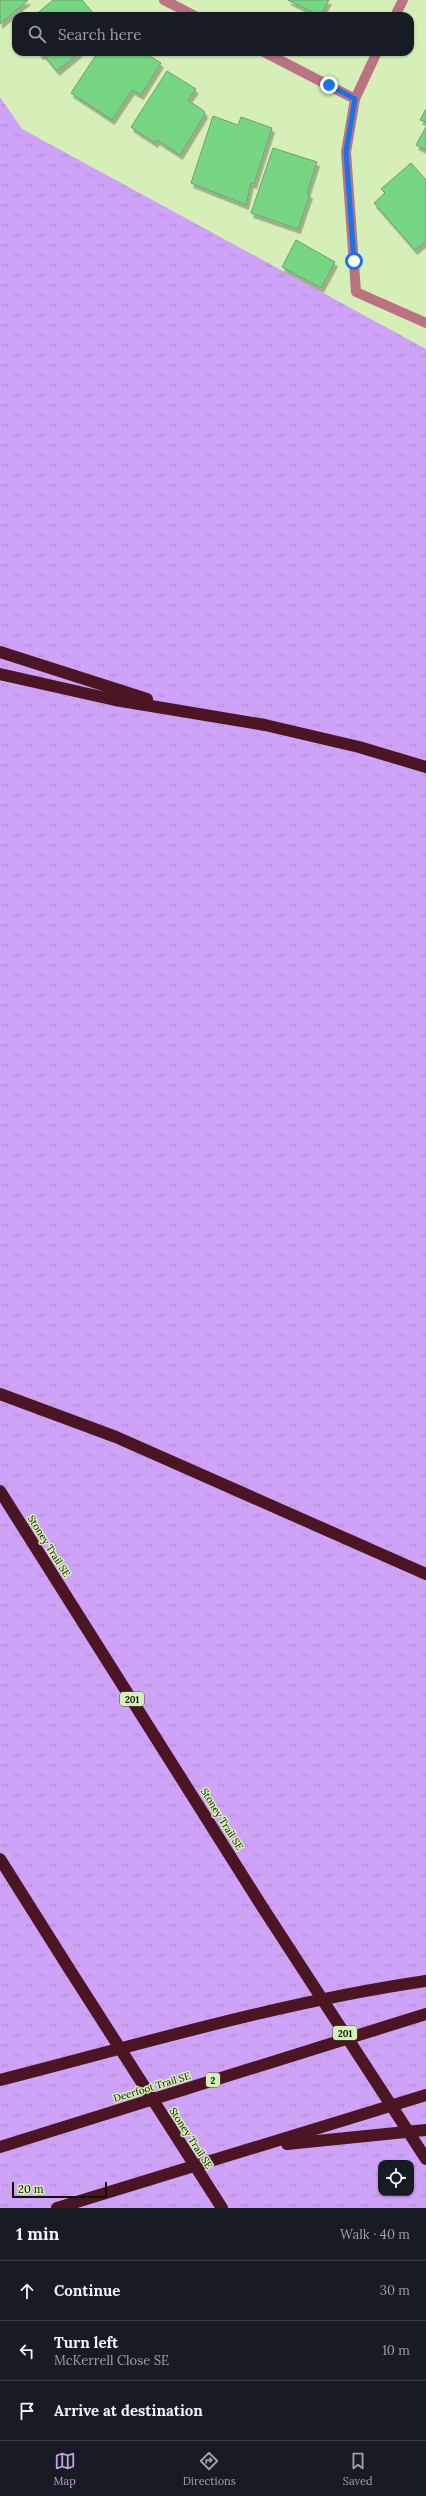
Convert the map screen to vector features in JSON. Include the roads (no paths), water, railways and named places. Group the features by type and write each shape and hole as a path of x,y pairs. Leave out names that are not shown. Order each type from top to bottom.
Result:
{"highway":[{"path":"0,652 186,711"},
{"path":"0,674 115,700 265,725 345,744 426,767"},
{"path":"0,1394 116,1437 426,1574"},
{"name":"Stoney Trail SE","path":"0,1491 263,1908 426,2159"},
{"name":"Stoney Trail SE","path":"0,1858 222,2208"},
{"path":"0,1868 33,1911"},
{"path":"0,2080 264,2012 375,1989 426,1981"},
{"name":"Deerfoot Trail SE","path":"0,2147 426,2014"},
{"path":"57,2208 262,2147 426,2095"},
{"path":"262,2147 426,2130"}],"street":[{"path":"164,0 186,12"},
{"path":"397,12 403,0"},
{"path":"272,56 355,99"},
{"path":"376,56 355,99 346,152 356,292 426,323"}]}
